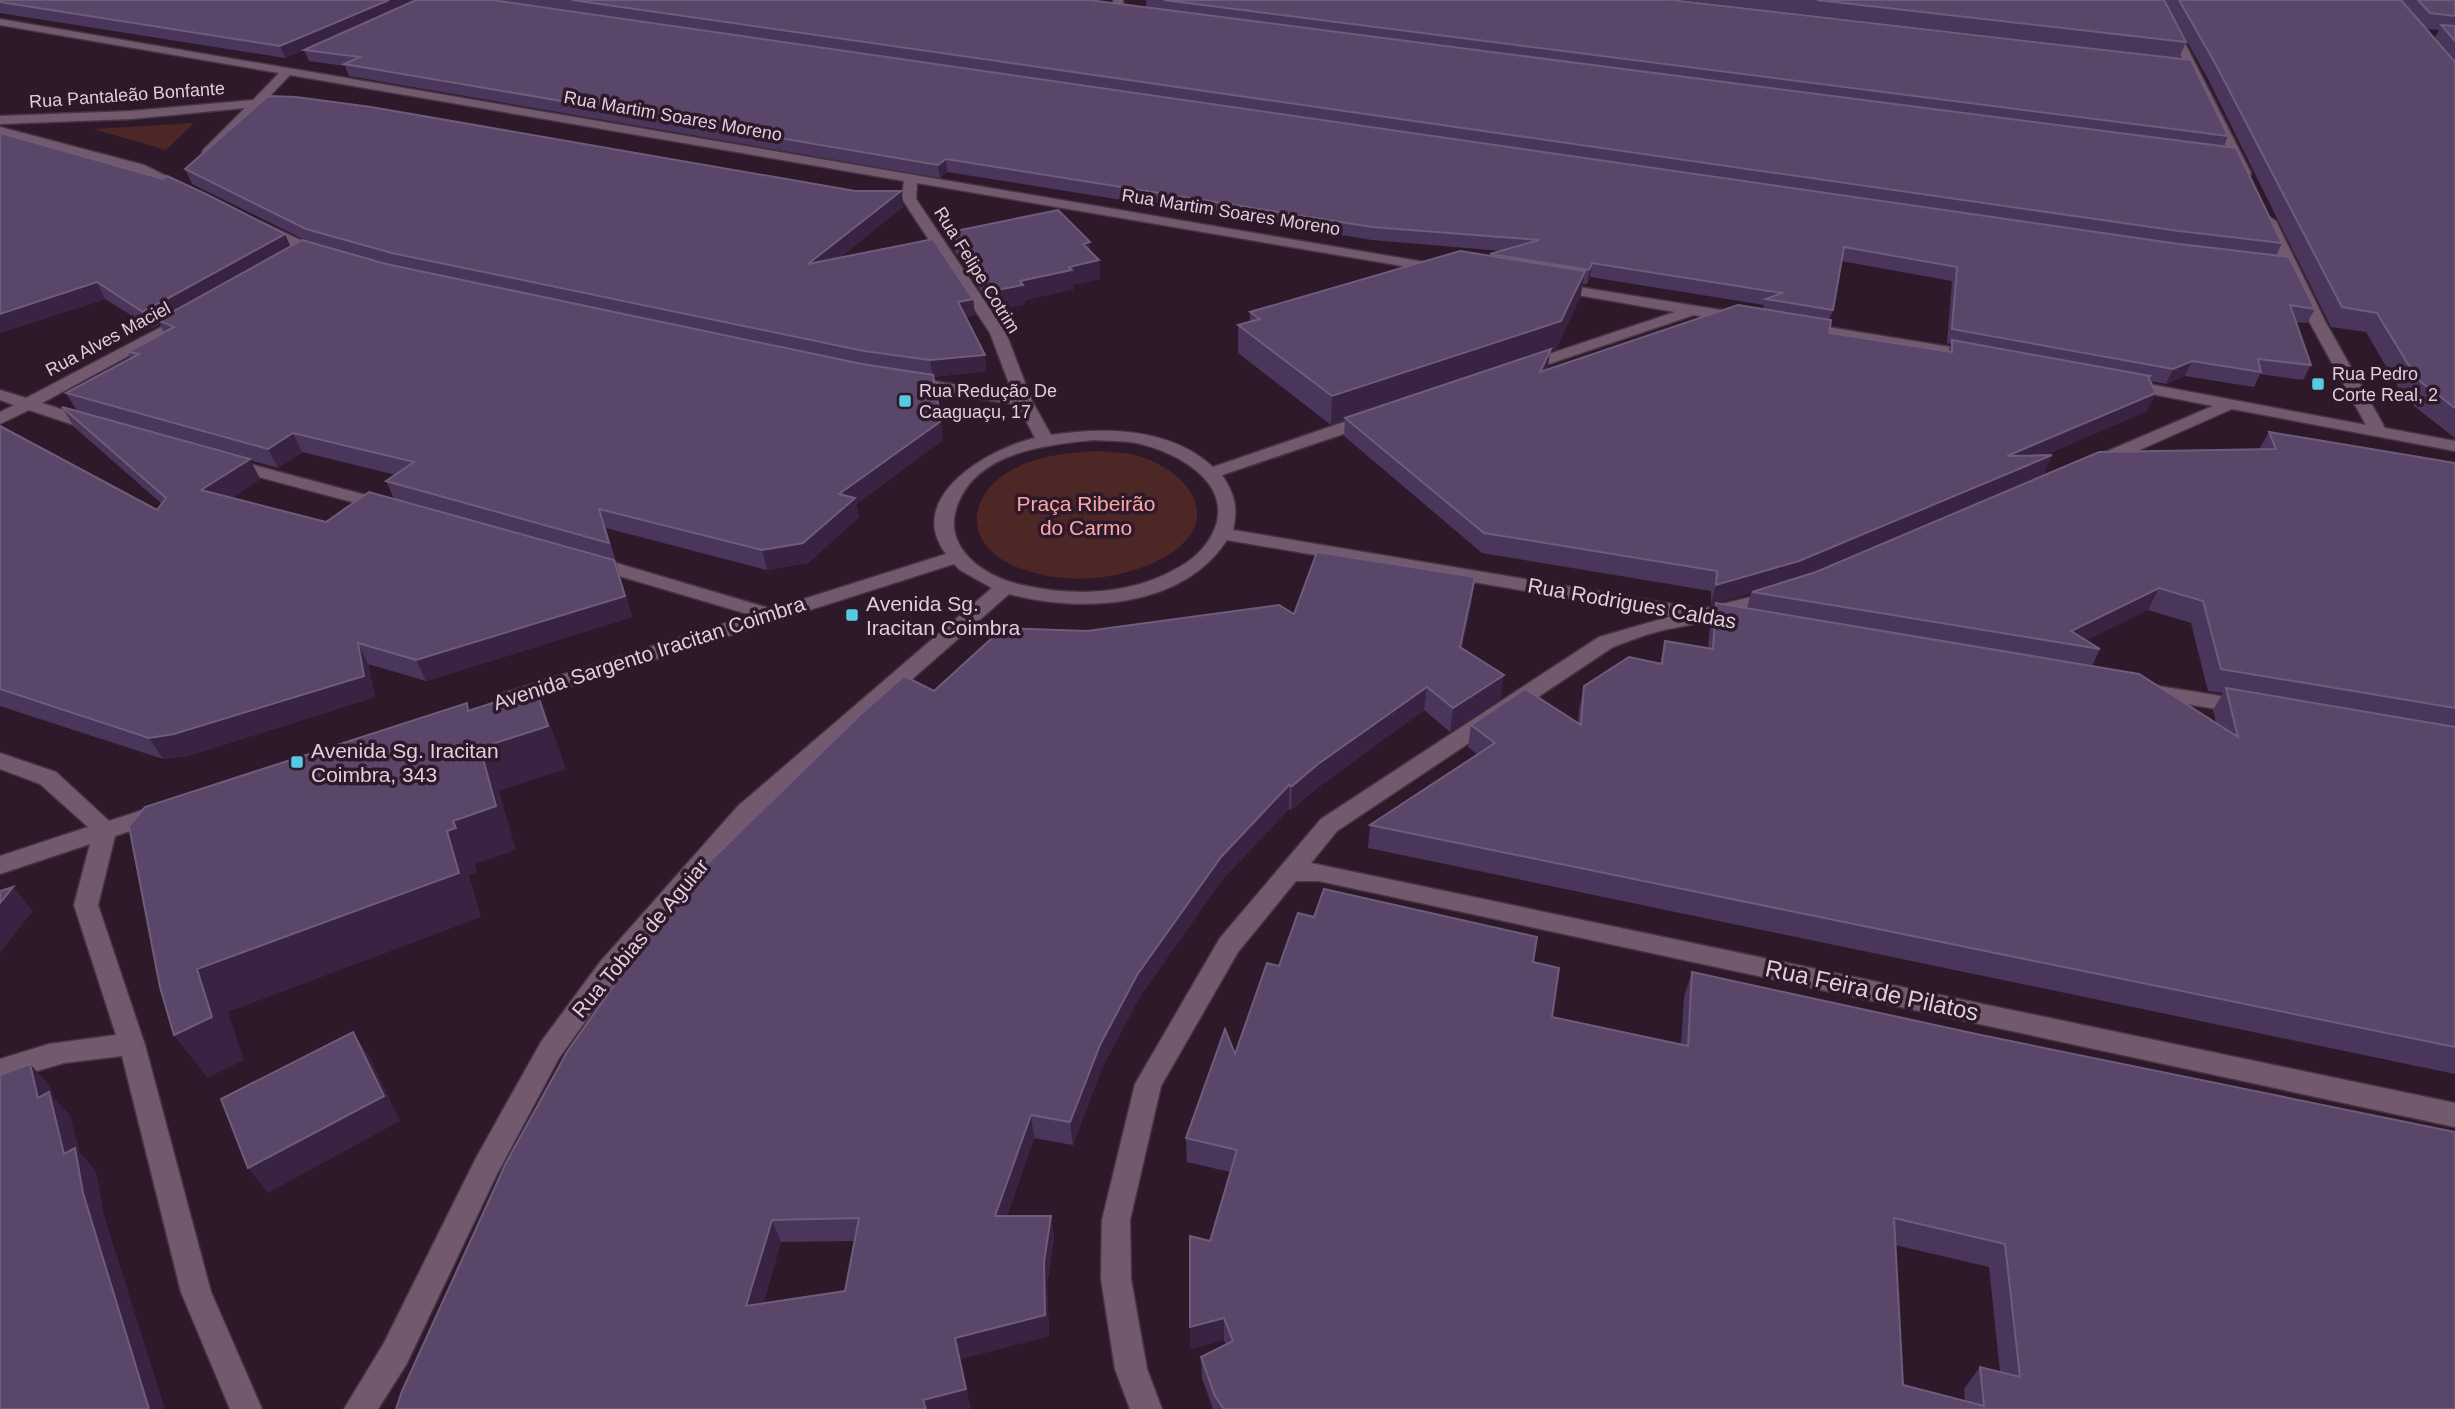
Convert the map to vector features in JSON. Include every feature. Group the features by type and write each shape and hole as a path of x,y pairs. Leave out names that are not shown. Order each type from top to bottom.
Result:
{"street":[{"path":"2158,0 2192,65 2230,154 2258,198 2284,264 2379,432"},
{"path":"1115,6 1134,12"},
{"name":"Rua Martim Soares Moreno","path":"0,22 911,180 1462,272"},
{"path":"198,162 256,103 282,70 300,59"},
{"path":"2173,64 2192,65"},
{"path":"256,103 302,104"},
{"name":"Rua Pantaleão Bonfante","path":"0,120 131,115 256,103"},
{"path":"0,131 140,168 183,182 200,195"},
{"name":"Rua Felipe Cotrim","path":"911,180 903,199 998,333 1024,401 1045,440"},
{"path":"243,216 301,253 332,257"},
{"path":"1544,286 1760,321"},
{"name":"Rua Alves Maciel","path":"0,419 204,309"},
{"path":"1511,372 1693,310"},
{"path":"1788,325 1991,359"},
{"path":"892,379 1024,401"},
{"path":"2111,382 2455,446"},
{"path":"0,395 116,432"},
{"path":"2082,468 2231,404"},
{"path":"1212,473 1394,411"},
{"path":"1093,435 1141,439 1182,452 1212,473 1225,492 1229,512 1224,534 1209,554 1185,572 1153,586 1117,596 1040,596 1005,587 976,574 956,557 943,534 944,510 956,486 979,467 1009,450 1045,440 1093,435"},
{"path":"207,458 405,511"},
{"name":"Rua Rodrigues Caldas","path":"1224,534 1757,625"},
{"name":"Avenida Sargento Iracitan Coimbra","path":"489,705 768,614 956,557"},
{"path":"576,558 768,614"},
{"name":"Rua Tobias de Aguiar","path":"360,1409 395,1354 486,1167 550,1050 609,969 746,812 1005,587"},
{"path":"1146,1409 1131,1369 1116,1279 1116,1220 1148,1084 1229,945 1329,825 1606,642 1655,625 1756,604 1790,591"},
{"path":"2127,688 2264,710"},
{"path":"0,761 48,778 104,830"},
{"path":"0,865 184,804"},
{"path":"104,830 86,905 132,1045 196,1292 246,1409"},
{"name":"Rua Feira de Pilatos","path":"1289,872 1319,872 2455,1115"},
{"path":"0,1071 30,1059 77,1047 132,1045"}],"green space":[{"path":"194,123 166,150 93,129"},
{"name":"Praça Ribeirão do Carmo","path":"1097,451 1139,456 1174,474 1186,486 1194,500 1197,514 1194,529 1183,543 1165,557 1132,571 1078,579 1025,570 1004,560 988,548 980,534 977,519 980,503 989,488 1004,475 1024,464 1060,454"}],"building":[{"path":"0,0 389,0 280,46"},
{"path":"416,0 493,0 2179,244 2289,257 2315,309 2290,305 2311,365 2258,359 2261,372 2192,361 2173,369 1952,329 1957,267 1844,247 1833,310 1766,299 1782,293 1592,263 1589,270 1490,254 1539,240 1372,227 946,159 938,165 344,64 360,57 304,50"},
{"path":"572,0 1089,0 2236,148 2282,243 2179,231"},
{"path":"1164,0 1671,0 2191,60 2228,136"},
{"path":"1817,0 2164,0 2186,42"},
{"path":"2179,0 2401,0 2455,62 2455,408 2417,379 2377,313 2342,307 2215,63"},
{"path":"2418,0 2455,0 2455,16 2430,13"},
{"path":"2441,25 2455,26 2455,41"},
{"path":"268,96 371,107 855,191 901,191 808,264 933,239 973,299 958,302 985,355 930,360 864,351 392,253 306,229 185,169"},
{"path":"0,133 163,179 167,176 285,234 143,312 97,282 0,314"},
{"path":"1058,210 1090,242 1083,244 1099,260 1069,267 1072,270 1020,281 1023,285 992,291 951,232"},
{"path":"302,240 386,264 862,364 933,375 941,421 839,494 855,498 803,543 762,550 599,509 609,543 386,481 414,462 293,433 268,449 66,393 139,354 128,352 174,327 158,320"},
{"path":"1460,251 1585,271 1561,321 1332,396 1238,325 1260,319 1250,312"},
{"path":"1738,305 1831,320 1829,333 1952,352 1952,340 2150,376 2148,377 2156,393 2007,456 2052,455 1799,561 1716,585 1717,571 1484,533 1345,418 1551,349 1540,372"},
{"path":"62,407 250,459 201,490 326,522 369,492 614,560 625,596 416,660 358,643 364,676 174,734 149,738 0,689 0,426 157,510 166,498"},
{"path":"2269,432 2455,463 2455,708 2221,669 2203,601 2159,588 2071,631 2100,649 1752,592 1816,572 2099,452 2276,449"},
{"path":"1317,552 1475,577 1460,647 1504,675 1453,708 1427,687 1318,764 1292,786 1289,785 1221,857 1137,975 1100,1045 1070,1122 1031,1115 995,1216 1051,1216 1044,1262 1045,1315 955,1338 966,1389 923,1400 926,1409 396,1409 506,1163 567,1052 643,944 705,866 862,713 904,676 934,691 1003,628 1087,631 1279,605 1294,614","holes":["859,1218 845,1291 746,1306 772,1220"]},
{"path":"1716,603 2139,674 2238,737 2226,688 2455,727 2455,1047 1370,825 1495,743 1471,725 1525,689 1581,725 1584,686 1629,657 1662,664 1665,641 1713,649"},
{"path":"536,689 548,726 480,748 496,806 453,821 456,828 447,831 459,873 197,969 212,1017 174,1035 160,987 129,826 145,807 467,703 468,711"},
{"path":"13,887 0,903 0,891"},
{"path":"1324,889 1537,937 1533,962 1559,968 1552,1017 1688,1046 1692,972 1981,1035 2455,1132 2455,1409 1224,1409 1215,1396 1201,1357 1233,1341 1224,1318 1190,1327 1190,1236 1210,1241 1237,1150 1186,1138 1225,1029 1235,1054 1267,963 1279,966 1298,913 1314,917","holes":["1894,1218 2005,1244 2020,1377 1980,1367 1984,1406 1903,1385"]},
{"path":"353,1032 384,1096 248,1168 221,1099"},
{"path":"30,1064 38,1098 49,1092 64,1154 75,1148 83,1193 149,1409 0,1409 0,1075"}],"place":[{"name":"Rua Pedro Corte Real, 2","path":"2318,384"},
{"name":"Rua Redução De Caaguaçu, 17","path":"905,401"},
{"name":"Avenida Sg. Iracitan Coimbra","path":"852,615"},
{"name":"Avenida Sg. Iracitan Coimbra, 343","path":"297,762"}]}
